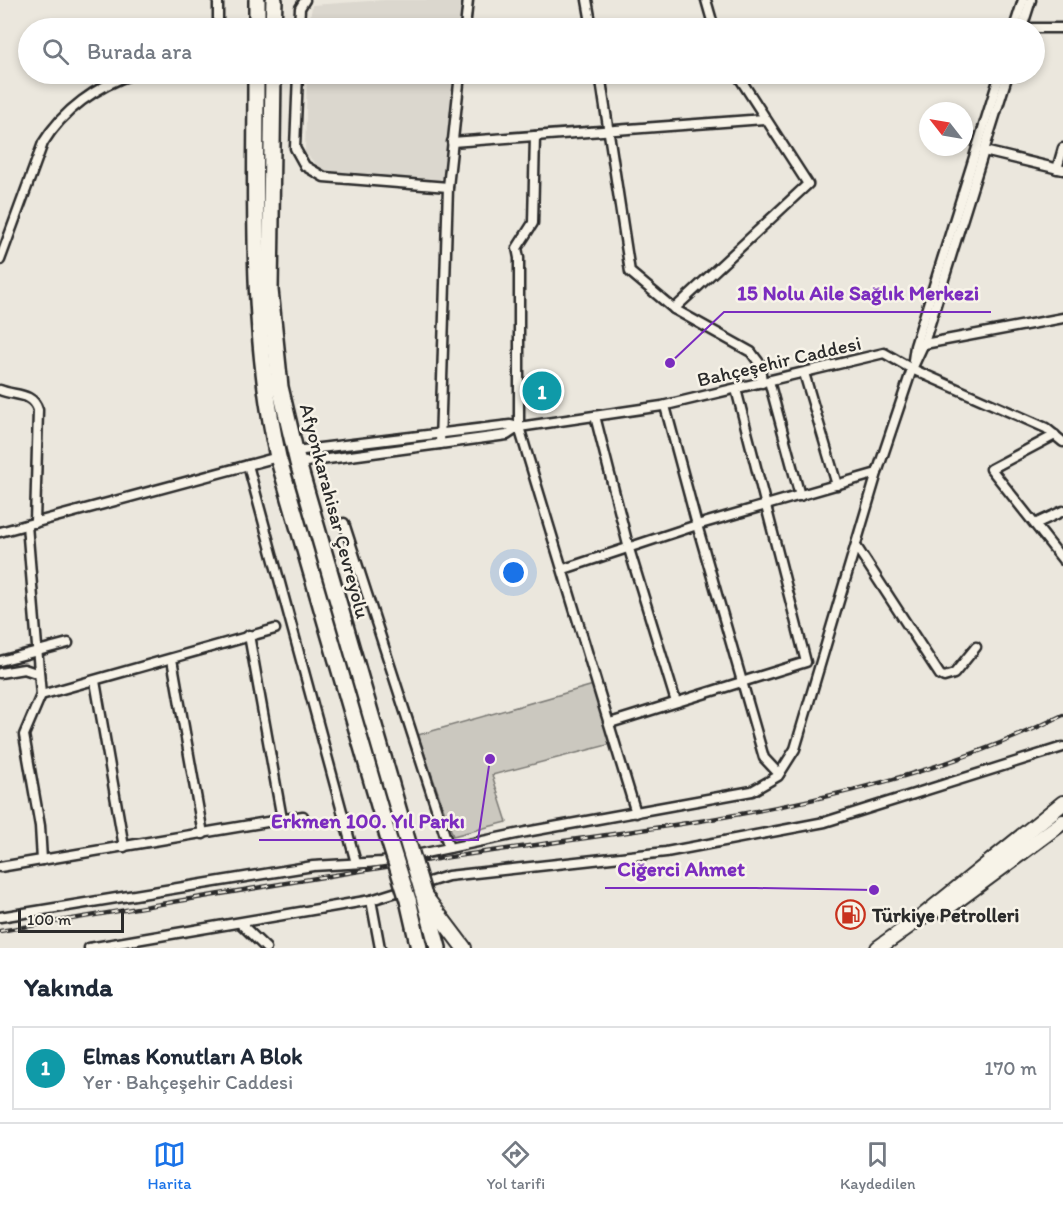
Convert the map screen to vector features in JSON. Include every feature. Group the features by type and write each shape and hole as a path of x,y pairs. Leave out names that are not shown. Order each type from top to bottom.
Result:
{"highway":[{"path":"257,0 257,18"},
{"path":"273,18 274,0"},
{"name":"Afyonkarahisar Çevreyolu","path":"256,84 258,323 262,374 278,457 408,900 419,948"},
{"name":"Afyonkarahisar Çevreyolu","path":"273,84 271,314 280,387 296,457 438,948"}],"main road":[{"path":"878,948 923,916 1063,802"},
{"path":"893,948 1063,822"},
{"path":"423,893 464,948"}],"street":[{"path":"218,0 218,18"},
{"path":"300,18 300,8 305,0"},
{"path":"466,18 468,0"},
{"path":"587,0 590,18"},
{"path":"706,0 711,18"},
{"path":"1017,18 1023,0"},
{"path":"1025,18 1031,0"},
{"path":"1045,28 1063,28"},
{"path":"0,260 43,142 49,132 84,99 113,84"},
{"path":"298,84 295,148 305,166 324,177 448,187"},
{"path":"440,444 448,187 459,84"},
{"path":"602,84 630,272 674,309 752,352 760,364 800,496"},
{"path":"674,309 808,184 743,84"},
{"path":"0,917 313,866 382,862 752,790 779,774 795,749 997,84"},
{"path":"919,345 1005,84"},
{"path":"452,142 764,119"},
{"path":"535,136 533,223 517,248 519,258 519,427 564,569 636,813"},
{"path":"984,151 1060,169 1063,148"},
{"path":"919,345 1063,318"},
{"name":"Bahçeşehir Caddesi","path":"296,457 440,434 510,425 519,427 666,406 884,353 912,369 1046,428 1063,442"},
{"path":"804,373 837,485"},
{"path":"610,723 806,662 735,389"},
{"path":"0,390 28,396 36,404 38,410 31,524 41,695 24,735 40,826 42,860"},
{"path":"666,406 696,525 764,758 779,774"},
{"path":"595,416 629,549 676,702"},
{"name":"Bahçeşehir Caddesi","path":"296,457 440,444 507,435 519,427"},
{"path":"1055,435 991,469 1063,560"},
{"path":"0,532 278,457"},
{"path":"248,465 356,863"},
{"path":"564,569 696,525 878,473"},
{"path":"1035,524 1063,511"},
{"path":"344,523 449,848"},
{"path":"1055,549 1063,541"},
{"path":"856,546 940,675 944,677 954,674 976,647"},
{"path":"41,695 275,629"},
{"path":"249,635 282,819"},
{"path":"0,661 68,643"},
{"path":"172,659 203,834"},
{"path":"0,673 24,669 39,674"},
{"path":"95,681 124,847"},
{"path":"89,948 241,924 371,900 448,876 666,852 825,822 1063,747"},
{"path":"0,867 303,816"},
{"path":"371,900 380,948"},
{"path":"241,924 266,948"}],"shaded area":[{"path":"384,0 462,0 464,2 462,18 310,18 312,5"},
{"path":"307,84 455,84 445,176 438,181 324,172 305,153"},
{"path":"597,684 615,743 492,775 507,822 453,836 418,735"}],"railway":[{"path":"0,931 382,867 677,825 756,811 913,774 989,747 1063,715"}],"place":[{"name":"15 Nolu Aile Sağlık Merkezi","path":"670,363"},
{"name":"Elmas Konutları A Blok","path":"542,391"},
{"name":"Erkmen 100. Yıl Parkı","path":"490,759"},
{"name":"Ciğerci Ahmet","path":"874,890"},
{"name":"Türkiye Petrolleri","path":"851,915"}]}
